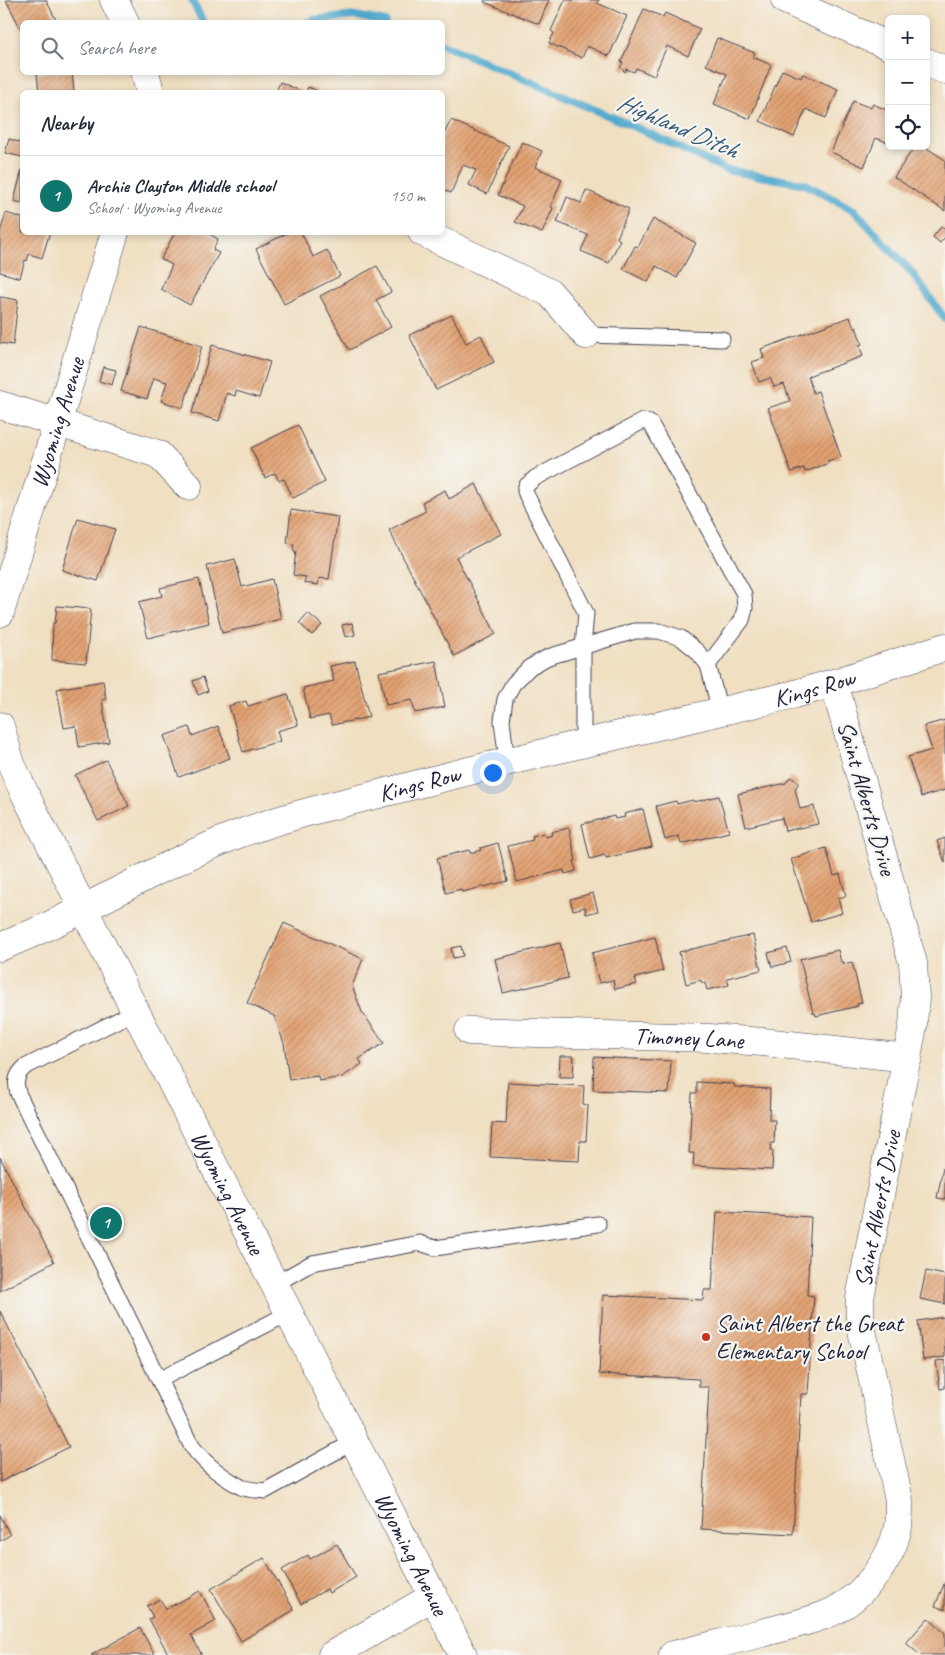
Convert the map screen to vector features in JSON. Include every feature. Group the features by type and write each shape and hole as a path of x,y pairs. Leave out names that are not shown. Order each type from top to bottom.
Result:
{"street":[{"path":"114,0 124,20"},
{"path":"785,0 885,44"},
{"path":"930,64 945,70"},
{"name":"Wyoming Avenue","path":"0,613 114,235"},
{"path":"428,235 550,293 586,336"},
{"path":"0,405 158,454 188,486"},
{"name":"Kings Row","path":"0,947 37,932 179,861 236,835 284,819 507,761 834,683 945,647"},
{"name":"Saint Alberts Drive","path":"673,1655 794,1625 827,1614 864,1589 878,1571 891,1548 898,1527 899,1500 863,1335 860,1317 860,1298 908,1058 916,997 913,963 834,683"},
{"name":"Wyoming Avenue","path":"2,744 24,792 463,1655"},
{"name":"Timoney Lane","path":"469,1032 709,1038 908,1058"},
{"path":"332,1655 434,1596"}],"lane":[{"path":"586,336 722,339"},
{"path":"583,743 582,647 586,613 525,491 526,486 535,478 640,422 647,421 652,426 744,594 745,608 742,620 708,665"},
{"path":"507,761 502,721 504,699 513,684 530,667 548,657 635,631 659,631 681,638 697,650 708,665 720,711"},
{"path":"136,1011 25,1067 20,1072 16,1084 18,1093 196,1453 205,1462 242,1487 265,1490 355,1441"},
{"path":"275,1284 312,1263 420,1242 435,1248 598,1224"},
{"path":"159,1380 290,1313"}],"building":[{"path":"6,0 46,0 56,20 20,20 20,27"},
{"path":"485,0 549,0 539,24 484,2"},
{"path":"565,0 599,0 597,3 627,16 609,56 587,46 582,58 549,43 554,33 551,31"},
{"path":"644,9 663,17 665,13 700,29 688,56 667,46 654,76 636,68 634,72 626,69 625,72 620,67"},
{"path":"717,38 755,53 753,57 771,65 750,119 714,104 727,74 706,65"},
{"path":"782,70 801,78 803,74 838,89 826,118 806,109 794,137 760,121"},
{"path":"37,75 72,75 74,90 39,90"},
{"path":"280,82 298,90 277,90"},
{"path":"853,101 871,108 873,104 885,109 885,141 876,138 864,167 831,152"},
{"path":"451,120 509,146 487,194 469,185 476,170 463,165 451,193 445,190 445,132"},
{"path":"9,139 20,142 20,157 5,153"},
{"path":"522,142 542,151 535,167 562,179 551,207 553,208 542,233 515,222 523,206 498,195"},
{"path":"912,150 930,150 945,160 945,211 894,177"},
{"path":"20,177 20,202 14,201"},
{"path":"586,190 629,209 617,238 620,240 609,263 581,251 588,235 557,222 567,197 581,203"},
{"path":"6,213 20,217 20,235 49,235 42,258 29,254 27,261 25,260 20,278 0,272 0,232"},
{"path":"653,219 696,243 677,278 656,266 648,282 623,269 635,246 638,247"},
{"path":"941,227 945,229 945,237 940,243 933,237"},
{"path":"173,235 211,235 218,239 213,250 219,253 190,305 161,289 172,265 161,259"},
{"path":"283,235 302,235 313,257 327,250 340,276 284,304 256,249"},
{"path":"377,266 391,292 376,300 391,327 349,350 320,296"},
{"path":"0,297 18,300 13,345 0,343"},
{"path":"452,315 466,343 481,335 494,362 436,390 409,335"},
{"path":"850,317 862,344 859,345 863,356 808,376 813,393 818,391 841,457 827,461 829,463 805,472 804,468 791,472 768,408 790,401 784,384 774,387 770,378 759,382 752,362 764,358 761,349"},
{"path":"141,327 202,346 183,408 161,401 167,382 154,378 147,399 121,391"},
{"path":"212,345 270,362 259,398 236,391 235,396 227,393 219,421 192,413"},
{"path":"103,367 116,370 112,385 99,381"},
{"path":"298,425 325,482 293,498 284,479 279,481 275,473 265,478 251,448"},
{"path":"476,484 501,534 456,557 496,634 454,656 389,530 426,511 422,502 445,490 449,499"},
{"path":"291,510 338,517 329,579 319,578 318,585 304,583 306,577 293,575 296,551 293,551 294,544 287,543"},
{"path":"78,518 115,529 98,581 62,570"},
{"path":"235,559 242,587 272,579 281,619 222,633 207,566"},
{"path":"199,579 209,623 148,638 139,602 162,596 160,588"},
{"path":"57,606 91,609 86,663 52,660 53,623 55,623"},
{"path":"308,613 322,625 312,635 299,623"},
{"path":"352,623 355,635 345,637 342,625"},
{"path":"355,661 369,717 332,725 329,715 310,719 303,688 334,681 330,666"},
{"path":"436,661 445,707 415,713 412,700 386,705 379,672"},
{"path":"203,677 208,691 198,695 193,681"},
{"path":"103,681 106,699 102,700 109,742 79,747 76,726 64,728 57,689"},
{"path":"288,694 298,725 277,731 280,741 243,752 229,706 246,701 248,706"},
{"path":"945,720 945,790 921,797 908,757 932,750 924,726"},
{"path":"218,726 230,758 179,777 164,736 189,727 192,736"},
{"path":"106,760 129,806 98,821 75,775"},
{"path":"790,777 799,782 795,789 800,809 814,806 818,824 785,831 782,818 746,827 738,794 786,783"},
{"path":"719,796 729,832 681,844 679,836 665,840 656,806 676,801 677,804 693,800 694,802"},
{"path":"643,809 652,847 606,858 605,855 590,859 582,824 614,816 615,819 625,817 624,814"},
{"path":"569,828 576,861 574,861 576,871 565,874 564,870 517,882 508,846 533,840 532,836 544,833 546,837 552,835 551,832"},
{"path":"945,838 945,863 937,841"},
{"path":"498,843 508,881 462,892 461,889 446,893 437,858 469,850 470,853"},
{"path":"826,848 834,876 840,874 846,896 838,898 842,913 811,922 791,859"},
{"path":"593,893 598,911 586,914 585,907 573,910 570,899"},
{"path":"284,923 363,959 352,986 362,1012 384,1043 359,1059 362,1064 342,1077 319,1081 318,1076 289,1080 284,1043 274,1016 247,1003"},
{"path":"753,935 761,970 727,978 729,985 707,990 705,983 702,983 701,980 686,984 679,952"},
{"path":"655,937 663,971 635,978 637,984 615,989 613,980 599,983 592,953"},
{"path":"560,943 568,978 503,993 495,959"},
{"path":"461,946 463,956 453,958 451,948"},
{"path":"787,948 791,962 772,967 768,953"},
{"path":"838,950 841,962 844,962 844,964 852,962 862,1003 857,1004 858,1006 816,1016 813,1013 800,959"},
{"path":"560,1056 574,1056 573,1077 559,1077"},
{"path":"594,1057 671,1061 669,1093 593,1090"},
{"path":"508,1082 584,1086 583,1104 588,1105 586,1141 580,1141 579,1161 490,1157 492,1123 506,1124"},
{"path":"697,1082 734,1084 735,1087 770,1089 769,1120 775,1120 774,1143 771,1143 770,1151 773,1151 772,1170 693,1166 694,1153 689,1153 692,1093 697,1093"},
{"path":"0,1157 54,1262 0,1291"},
{"path":"943,1168 945,1169 945,1199 937,1198"},
{"name":"Saint Albert the Great Elementary School","path":"717,1212 811,1217 807,1295 814,1296 808,1394 801,1394 793,1534 701,1529 709,1387 699,1387 699,1379 599,1374 603,1295 703,1300 704,1290 712,1290"},
{"path":"926,1271 945,1275 945,1304 920,1299"},
{"path":"0,1311 69,1447 0,1482"},
{"path":"944,1317 945,1357 923,1360 918,1321"},
{"path":"945,1360 945,1388 940,1389 936,1361"},
{"path":"0,1515 10,1535 0,1541"},
{"path":"337,1544 356,1577 329,1593 327,1589 301,1604 282,1570 308,1555 310,1559"},
{"path":"264,1558 294,1610 241,1641 211,1589"},
{"path":"945,1582 945,1610 935,1606"},
{"path":"200,1591 216,1621 191,1635 202,1655 169,1655 149,1619 153,1617 147,1606 160,1599 166,1609"},
{"path":"928,1618 945,1633 945,1655 920,1655 906,1643"},
{"path":"140,1628 155,1655 91,1655"}],"waterway":[{"name":"Highland Ditch","path":"192,0 202,20"},
{"name":"Highland Ditch","path":"314,20 356,16 375,20"},
{"name":"Highland Ditch","path":"445,45 642,130 727,170 805,184 854,210 912,273 945,319"}],"place":[{"name":"Archie Clayton Middle school","path":"106,1223"},
{"name":"Saint Albert the Great Elementary School","path":"706,1337"}]}
